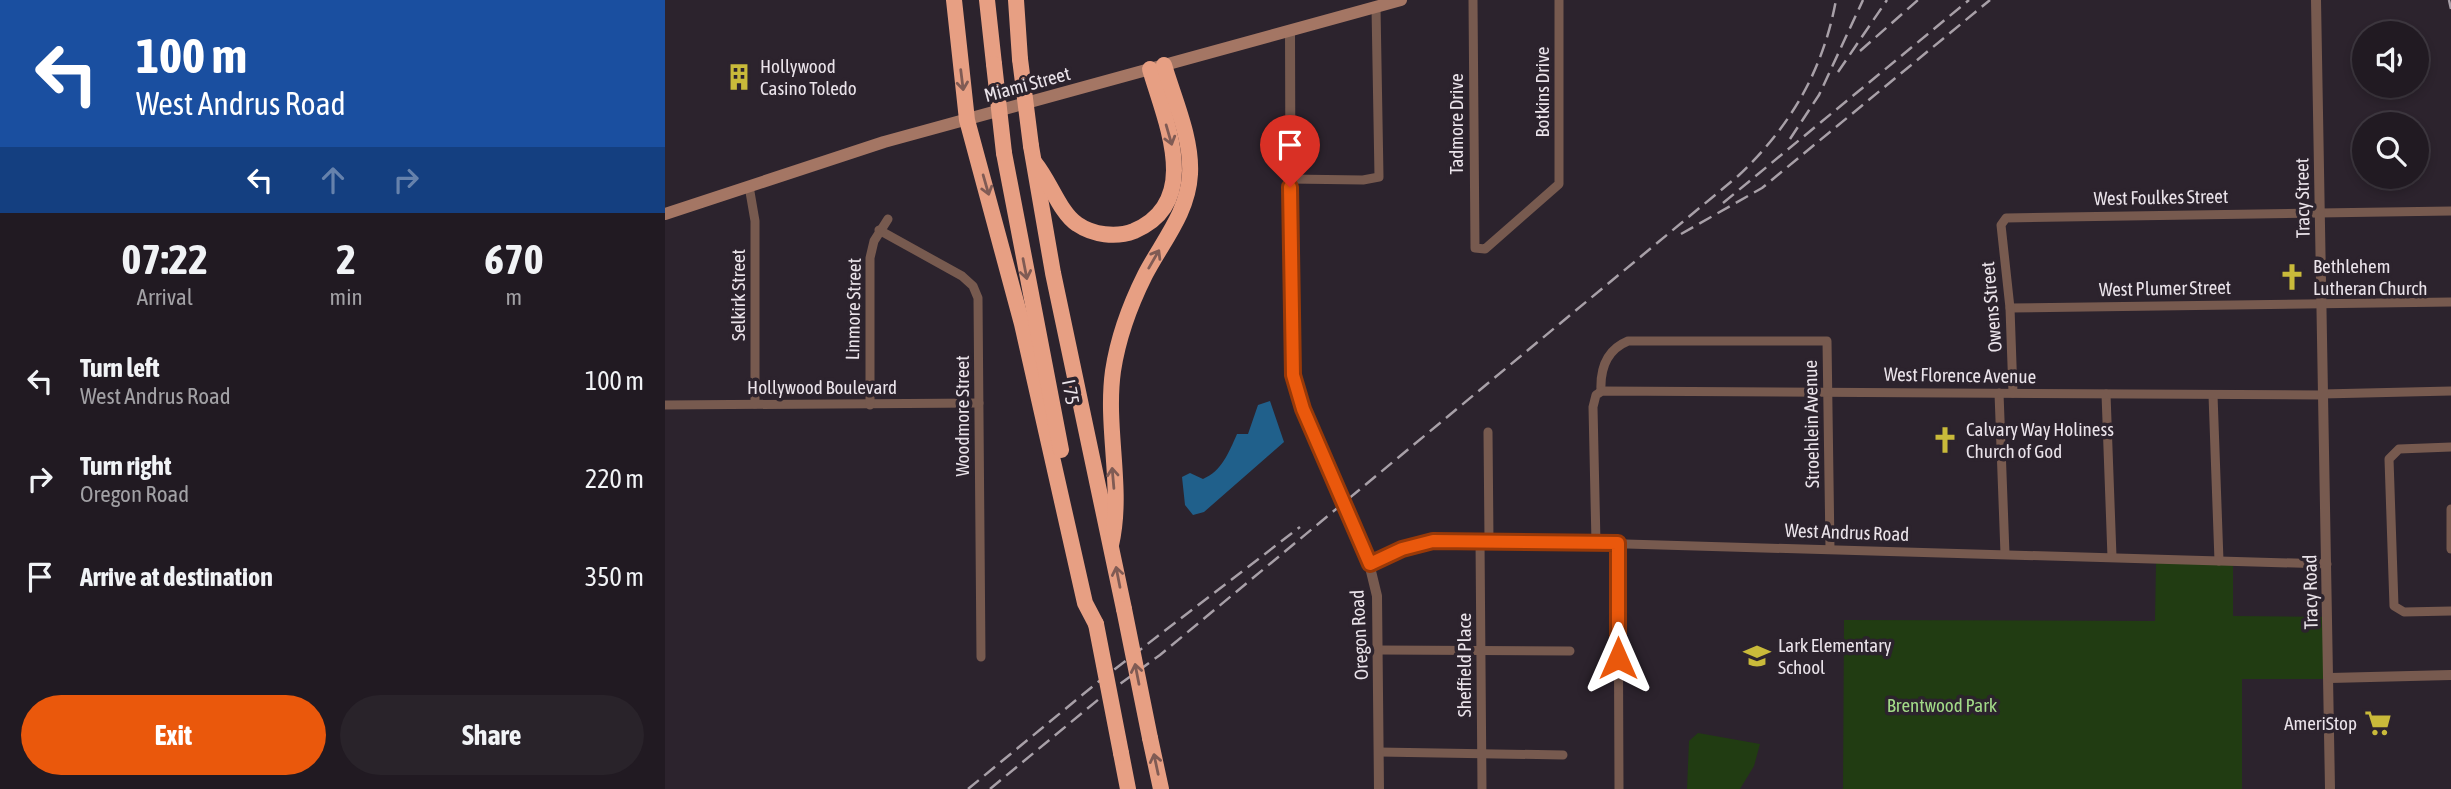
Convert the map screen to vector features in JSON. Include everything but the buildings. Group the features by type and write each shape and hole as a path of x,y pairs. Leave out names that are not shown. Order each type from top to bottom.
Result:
{"highway":[{"path":"954,0 967,120 1019,311 1085,603 1096,624"},
{"name":"I 75","path":"987,0 1004,153 1128,789"},
{"name":"I 75","path":"1016,0 1020,59 1032,153 1053,273 1161,789"},
{"path":"1032,153 1050,180 1061,208 1076,224 1097,233 1116,235 1147,224 1162,211 1172,196 1175,170 1174,152 1157,67"},
{"path":"1111,545 1117,520 1108,403 1116,354 1127,316 1146,274 1184,204 1190,175 1186,144 1157,67"}],"main road":[{"name":"Miami Street","path":"665,214 884,142 1290,33 1401,0"}],"street":[{"name":"Tadmore Drive","path":"1473,0 1475,248 1485,249 1494,243 1559,184"},
{"name":"Botkins Drive","path":"1559,0 1559,184"},
{"name":"Tracy Street","path":"2316,0 2322,394"},
{"path":"1290,179 1363,180 1379,177 1376,7"},
{"name":"Oregon Road","path":"1290,33 1292,368 1300,400 1370,564 1378,604 1379,789"},
{"name":"Selkirk Street","path":"750,187 755,221 755,404"},
{"name":"West Foulkes Street","path":"2003,219 2451,211"},
{"name":"Linmore Street","path":"870,405 870,258 879,230 888,219"},
{"name":"Owens Street","path":"2003,219 2001,229 2010,308 2013,393"},
{"name":"Woodmore Street","path":"879,230 953,270 973,286 978,305 981,657"},
{"name":"West Plumer Street","path":"2010,308 2451,302"},
{"name":"Stroehlein Avenue","path":"1599,392 1607,359 1616,347 1628,341 1828,341 1830,549"},
{"name":"West Florence Avenue","path":"1599,392 1828,391 2213,395 2451,391"},
{"path":"1596,543 1593,407 1599,392"},
{"path":"1999,393 2005,554"},
{"path":"2106,394 2112,557"},
{"name":"Tracy Road","path":"2322,394 2330,678 2330,789"},
{"path":"2213,395 2219,561"},
{"name":"Hollywood Boulevard","path":"665,405 979,402"},
{"name":"Sheffield Place","path":"1482,789 1481,651 1488,432"},
{"path":"2451,447 2399,449 2389,459 2394,606 2409,612 2451,611"},
{"path":"2451,509 2451,549"},
{"name":"West Andrus Road","path":"1370,564 1425,542 1484,540 2327,564"},
{"path":"1618,543 1619,789"},
{"path":"1379,650 1570,651"},
{"path":"2330,678 2451,676"},
{"path":"1379,752 1563,755"}],"green space":[{"name":"Brentwood Park","path":"2156,563 2233,563 2233,616 2327,617 2327,679 2242,679 2242,789 1843,789 1844,620 2155,621"},
{"path":"1698,733 1760,744 1754,766 1740,789 1687,789 1689,741"}],"water":[{"path":"1270,401 1284,442 1204,512 1193,515 1185,505 1182,477 1190,473 1203,479 1210,476 1224,460 1237,434 1248,434 1258,405"}],"railway":[{"path":"990,789 1099,699 1160,655 1738,176 1773,138 1802,96 1823,51 1836,0"},
{"path":"1790,139 1819,95 1863,0"},
{"path":"1838,72 1887,0"},
{"path":"1860,51 1918,0"},
{"path":"1723,203 1969,0"},
{"path":"1681,234 1762,188 1990,0"},
{"path":"2449,0 2451,9"},
{"path":"968,789 1098,682 1300,527"}],"place":[{"name":"Hollywood Casino Toledo","path":"739,77"},
{"name":"Bethlehem Lutheran Church","path":"2292,277"},
{"name":"Calvary Way Holiness Church of God","path":"1945,440"},
{"name":"Lark Elementary School","path":"1757,656"},
{"name":"AmeriStop","path":"2378,723"}],"route":[{"path":"1290,187 1290,343 1293,375 1303,409 1370,564 1416,544 1451,539 1618,543 1618,658"}]}
